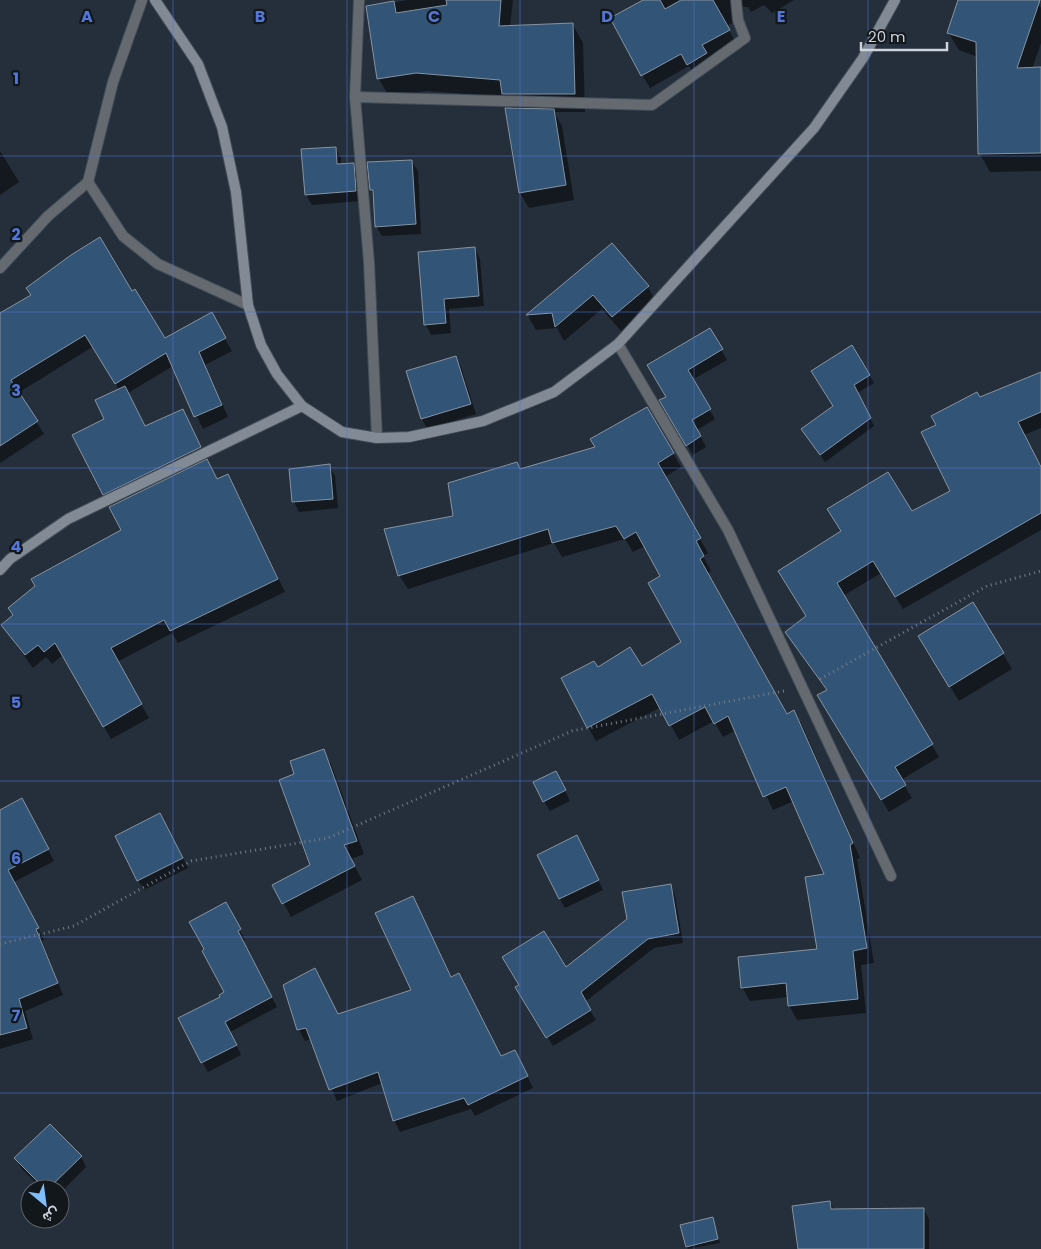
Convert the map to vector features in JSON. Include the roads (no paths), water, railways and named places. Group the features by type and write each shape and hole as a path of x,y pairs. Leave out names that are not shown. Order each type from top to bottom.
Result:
{"main road":[{"path":"155,0 198,64 222,127 236,192 248,305 260,346 277,374 302,406 342,432 377,438 409,437 483,422 554,392 618,344 814,128 863,58 894,0"},
{"path":"0,570 10,559 68,519 302,406"}],"street":[{"path":"0,268 48,216 88,182 113,82 142,0"},
{"path":"359,0 355,97 369,262 377,438"},
{"path":"355,97 652,105 745,38 738,20 736,0"},
{"path":"88,182 123,236 158,264 248,305"},
{"path":"618,344 728,530 891,876"}]}
